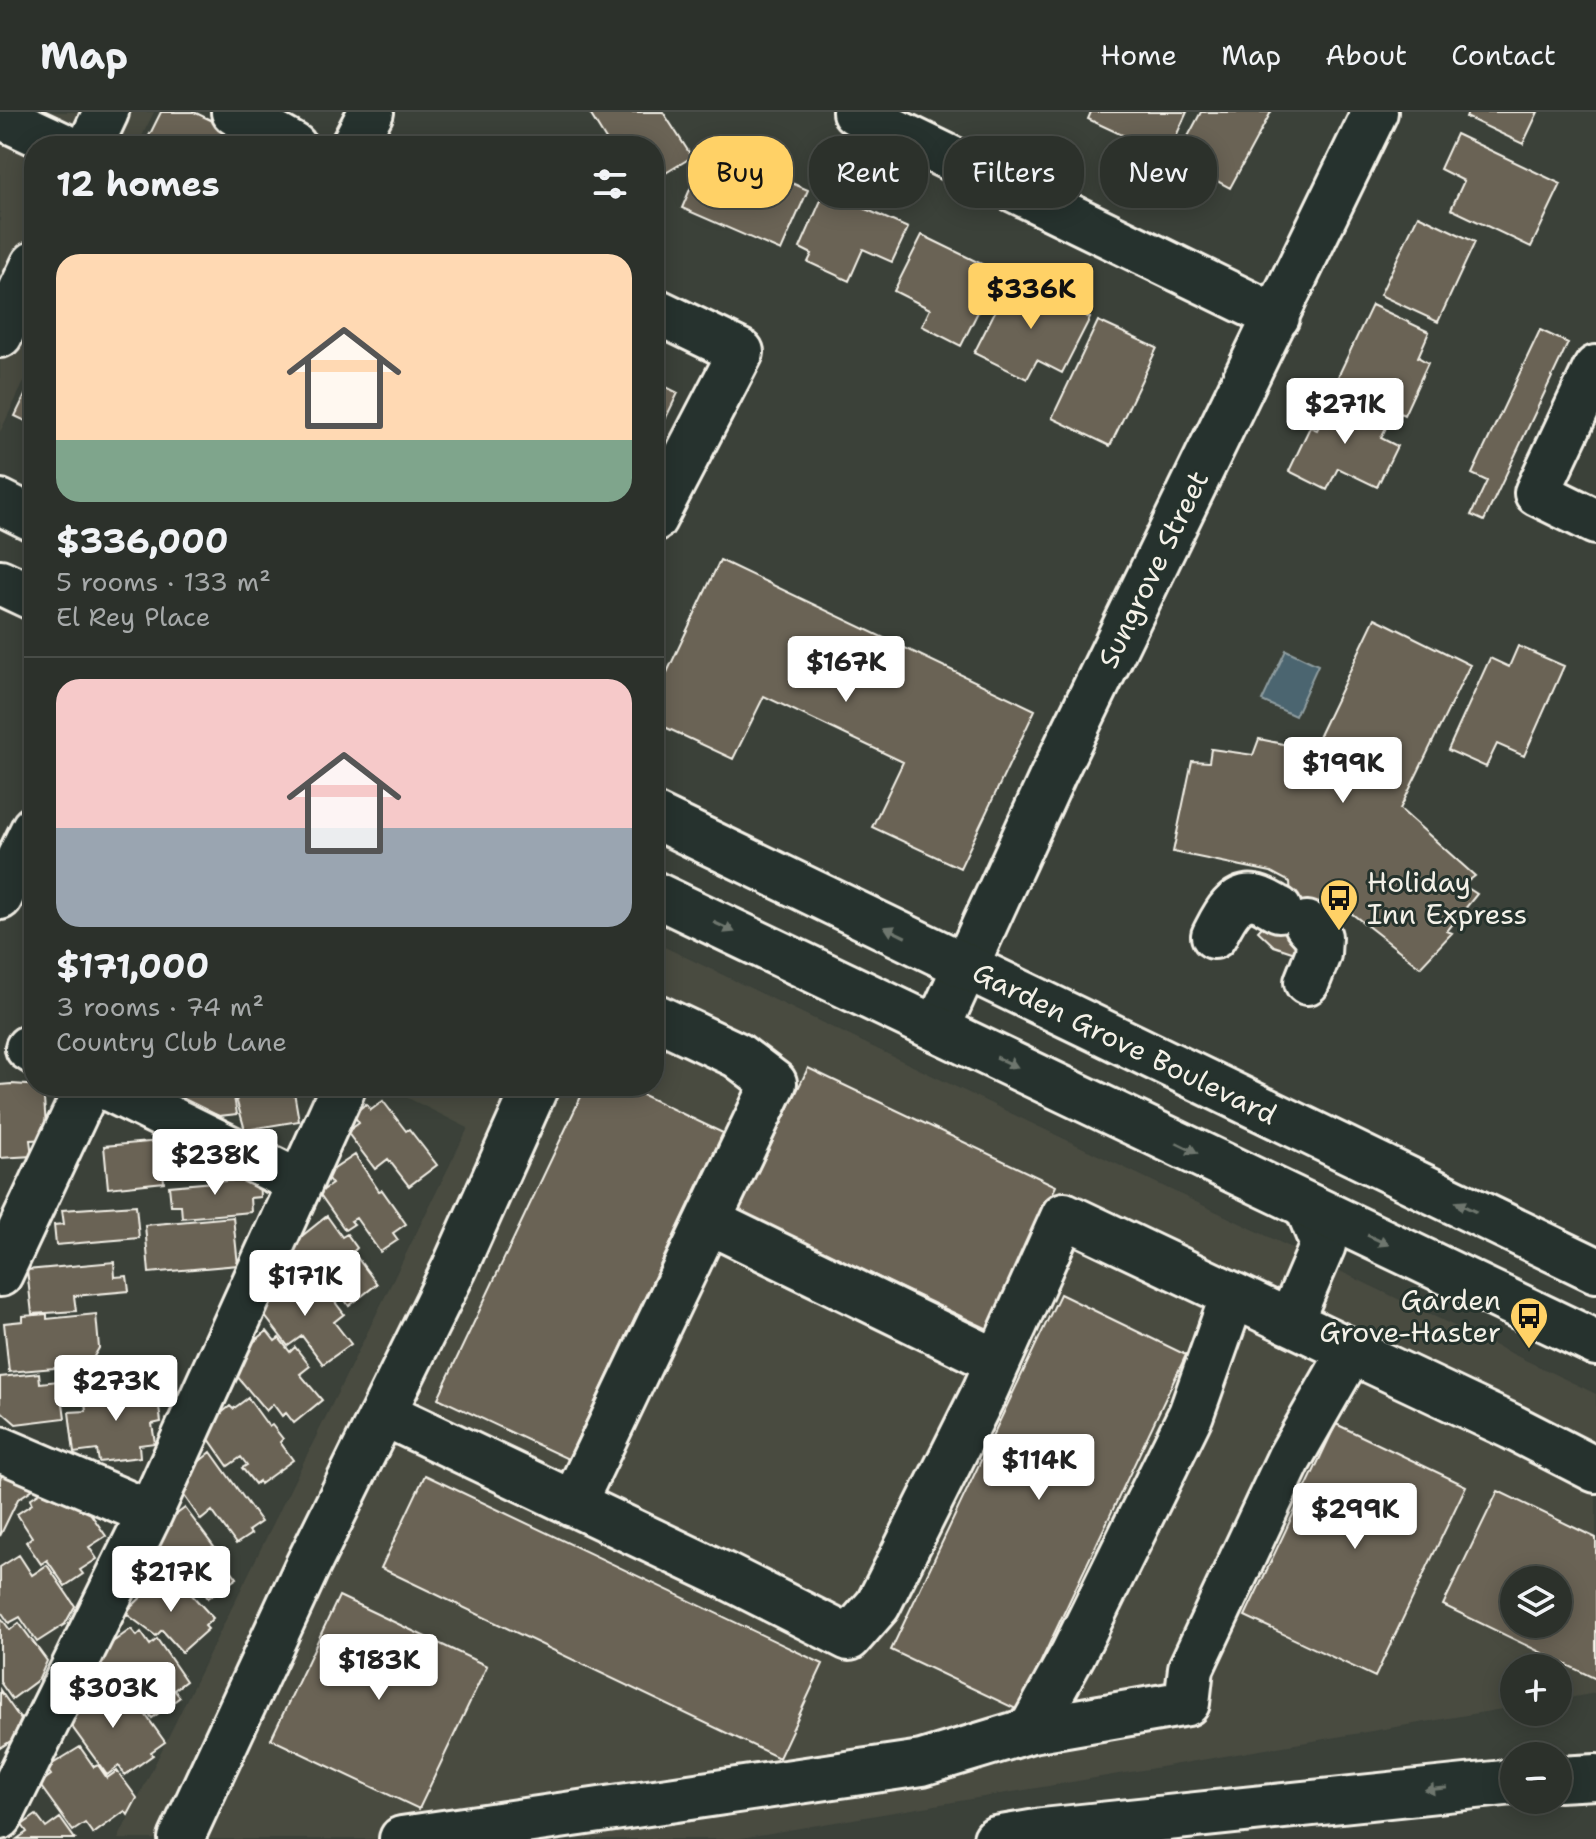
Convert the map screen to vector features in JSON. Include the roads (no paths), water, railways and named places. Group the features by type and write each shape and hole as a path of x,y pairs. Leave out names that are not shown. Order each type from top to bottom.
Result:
{"main road":[{"path":"95,136 106,112"},
{"path":"234,112 276,136"},
{"path":"358,136 371,112"},
{"path":"855,112 1277,317"},
{"name":"Sungrove Street","path":"937,1029 1146,581 1375,112"},
{"path":"0,116 43,136"},
{"path":"0,335 24,285"},
{"path":"664,315 741,352 664,500"},
{"path":"1596,368 1537,493 1596,522"},
{"path":"0,502 24,514"},
{"path":"0,582 24,593"},
{"name":"Garden Grove Boulevard","path":"664,821 1596,1270"},
{"path":"0,897 24,859"},
{"path":"1214,936 1227,912 1242,899 1255,898 1293,916 1319,937 1318,954 1307,982"},
{"path":"664,899 1596,1343"},
{"path":"573,1504 774,1083 737,1055 664,1021"},
{"path":"0,1274 83,1096"},
{"path":"124,1096 300,1183"},
{"path":"0,1817 150,1513 339,1096"},
{"path":"181,1839 306,1569 454,1269 532,1096"},
{"path":"1290,1322 1323,1245 1307,1206 1336,1144"},
{"path":"383,1413 849,1638 878,1605 998,1362 1064,1215 1512,1427 1596,1470"},
{"path":"708,1221 998,1362"},
{"path":"1031,1730 1073,1654 1191,1414 1233,1295"},
{"path":"402,1839 922,1763 1031,1730 1187,1703 1191,1668 1289,1459 1351,1351"},
{"path":"0,1449 150,1513"},
{"path":"1572,1778 1596,1777"},
{"path":"996,1839 1043,1831 1500,1783"}],"water":[{"path":"1286,650 1318,665 1295,716 1262,701"}],"place":[{"name":"Holiday Inn Express","path":"1339,932"},
{"name":"Garden Grove-Haster","path":"1529,1350"}]}
